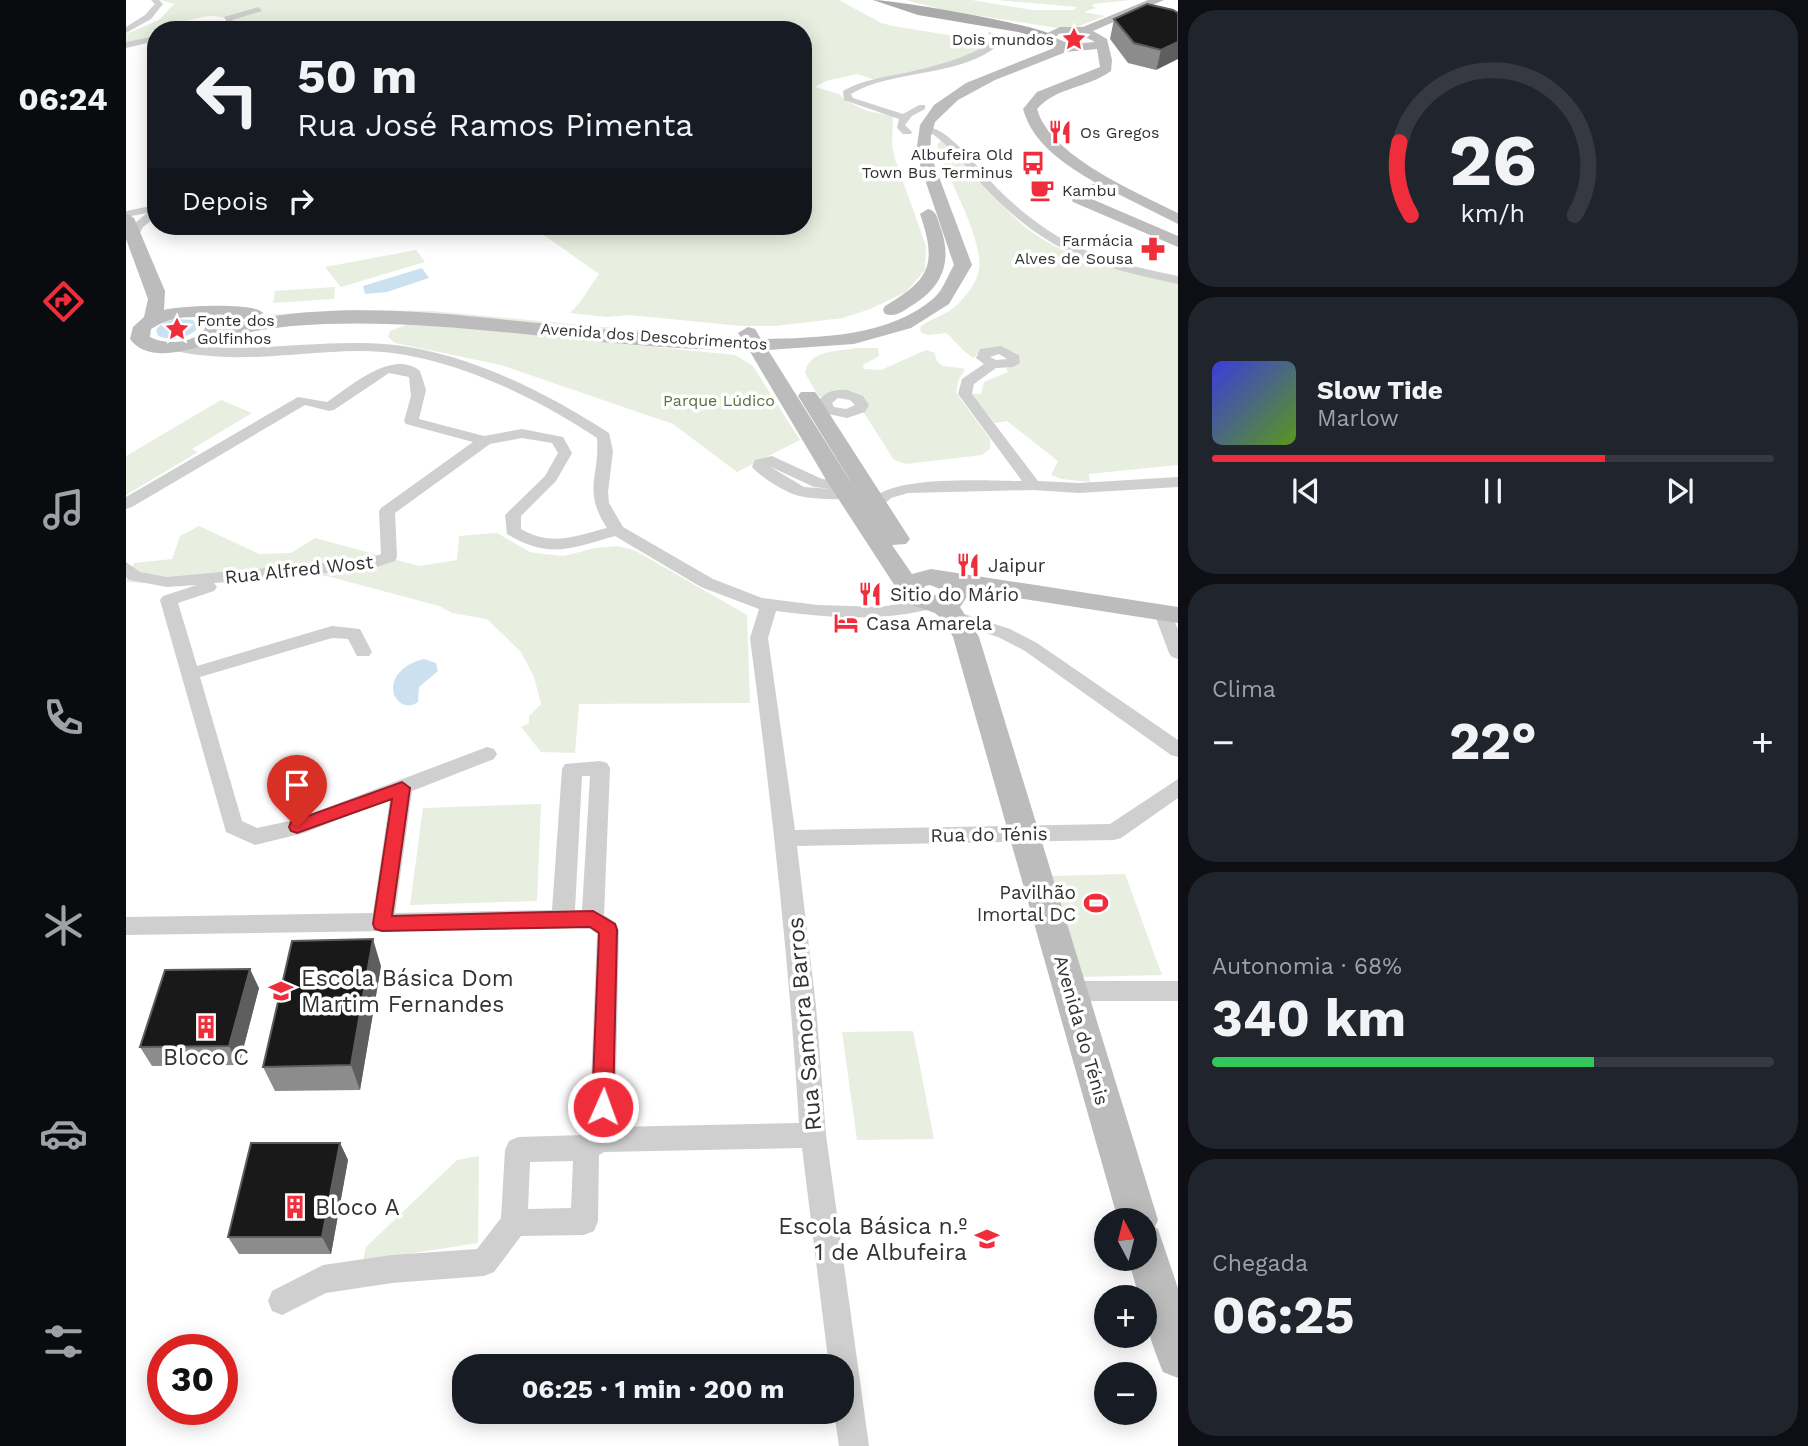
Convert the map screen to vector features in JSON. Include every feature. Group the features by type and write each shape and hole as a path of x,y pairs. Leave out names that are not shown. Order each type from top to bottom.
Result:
{"main road":[{"path":"879,0 918,11 1020,27 1077,41 1108,61 1106,68 1042,95 1033,102 1031,121 1043,138 1084,169 1178,219"},
{"path":"893,0 1077,41"},
{"path":"778,347 792,354 809,344 855,338 901,326 948,295 959,280 963,265 923,153 928,121 947,101 973,87 1102,32 1163,2"},
{"path":"905,131 929,100 961,82 1049,45 1077,41 1085,30 1163,2"},
{"name":"Avenida dos Descobrimentos","path":"151,320 173,313 224,314 406,306 635,326 750,339 778,347 836,327 879,317 915,297 935,275 940,262 932,226 916,182"},
{"path":"1111,183 1077,195 1079,199 1178,242"},
{"path":"126,216 157,299 151,320 142,327 140,339 154,346"},
{"path":"147,269 198,312 210,315 217,323 209,343"},
{"name":"Avenida dos Descobrimentos","path":"154,346 176,347 209,343 235,328 391,318 750,339"},
{"path":"126,329 151,320"},
{"path":"750,339 856,489"},
{"path":"126,342 154,346"},
{"path":"778,347 856,489"},
{"name":"Avenida do Ténis","path":"856,489 966,637 1134,1208"},
{"path":"934,595 1171,614"},
{"path":"1152,1271 1178,1357"}],"street":[{"path":"126,31 148,17 159,4 155,0"},
{"path":"223,21 259,9"},
{"path":"905,131 849,100 846,93 858,86 925,70 981,52 997,43 996,37 991,34"},
{"path":"126,45 147,40"},
{"path":"932,130 942,134 959,155 1025,220 1048,238 1077,254 1178,280"},
{"path":"126,206 147,209"},
{"path":"126,216 147,212"},
{"path":"134,237 136,226 147,216"},
{"path":"209,343 256,353 357,348 400,349 452,363 584,422 604,436 607,454 598,495 617,530 707,583 759,603 818,611 881,613 934,595 1031,647 1178,750"},
{"path":"993,364 967,382 965,394 1033,485"},
{"path":"126,504 303,400 329,407 386,369 412,371 416,376 419,399 411,421 485,441"},
{"name":"Rua Alfred Wost","path":"126,567 135,576 167,582 372,565 389,557 387,511 485,441 500,435 541,434 558,440 565,453 551,478 513,515 513,531 533,544 562,545 617,530"},
{"path":"856,489 1033,485 1079,488 1178,482"},
{"path":"284,581 201,588 169,600 233,825 255,837 297,827 487,754"},
{"name":"Rua Samora Barros","path":"770,605 763,619 759,638 786,838 804,1006 813,1135 854,1446"},
{"path":"1171,614 1178,653"},
{"path":"190,674 332,632 355,633 363,652"},
{"path":"563,919 572,769 600,768 593,919"},
{"name":"Rua do Ténis","path":"786,838 1114,832 1178,787"},
{"path":"382,924 402,788"},
{"path":"126,926 593,919 608,930 594,1144 584,1221 513,1223"},
{"path":"1070,991 1178,991"},
{"path":"282,1301 323,1279 392,1269 484,1262 513,1223 518,1150 594,1144 813,1135"}],"green space":[{"path":"160,0 839,0 881,23 997,43 965,58 879,81 857,74 826,81 815,87 839,94 867,111 893,116 892,145 926,246 925,270 906,292 843,318 776,326 741,326 629,315 607,317 570,313 599,274 544,235 812,235 812,21 232,21 211,16 188,21 157,21 174,4"},
{"path":"906,0 972,0 1032,10 1074,10 1077,7 996,0 1130,0 1094,4 1092,6 1096,8 1084,12 1105,16 1064,29 948,11"},
{"path":"147,25 147,38 126,43 126,34"},
{"path":"943,138 1002,205 1040,237 1058,248 1097,263 1178,283 1178,465 1089,474 1090,482 1061,479 1051,475 1058,461 1007,421 995,423 970,394 981,394 984,382 1008,372 1006,368 1020,361 1018,354 994,348 983,350 974,358 946,333 921,333 920,327 957,305 972,287 978,274 979,262 973,232 940,157 937,145"},
{"path":"416,250 425,262 341,287 325,267"},
{"path":"335,287 334,299 273,303 275,291"},
{"path":"360,310 432,311 745,340 298,318 227,325 227,317"},
{"name":"Parque Lúdico","path":"411,323 735,355 753,366 800,440 737,472 673,424 501,365 395,343 388,337 390,331"},
{"path":"858,348 878,348 879,356 863,365 864,369 881,370 926,350 935,353 938,363 942,365 965,369 958,381 956,393 990,439 990,449 982,455 906,464 894,460 864,413 868,405 864,397 836,391 819,397 805,373 807,365 818,356"},
{"path":"221,400 252,413 192,449 198,452 126,495 126,456"},
{"path":"199,526 259,554 291,553 315,538 419,566 457,560 459,536 497,533 530,552 543,554 564,556 595,548 618,546 636,551 747,615 750,703 579,704 575,753 541,752 521,727 529,723 529,716 541,704 534,677 521,652 487,619 452,613 439,606 327,576 179,585 126,582 134,563 172,559 180,536"},
{"path":"541,804 537,901 410,905 423,808"},
{"name":"Pavilhão Imortal DC","path":"1125,874 1162,975 1081,977 1049,876"},
{"path":"913,1031 934,1139 857,1140 842,1032"},
{"path":"479,1156 478,1243 363,1261 366,1247 457,1160"}],"water":[{"path":"422,268 429,278 387,292 365,294 363,286"},
{"name":"Fonte dos Golfinhos","path":"175,319 193,320 198,328 190,335 180,338 158,336 156,330 162,323"},
{"path":"424,659 436,663 438,671 419,687 418,702 404,705 394,695 394,682 405,667"}],"building":[{"path":"1147,4 1178,13 1178,42 1161,50 1134,43 1114,19"},
{"path":"373,939 351,1065 263,1067 292,941"},
{"name":"Bloco C","path":"250,969 229,1046 140,1047 165,970"},
{"name":"Bloco A","path":"251,1143 340,1143 322,1237 228,1237"}],"place":[{"name":"Dois mundos","path":"1074,39"},
{"name":"Os Gregos","path":"1060,132"},
{"name":"Albufeira Old Town Bus Terminus","path":"1033,163"},
{"name":"Kambu","path":"1042,190"},
{"name":"Farmácia Alves de Sousa","path":"1153,249"},
{"name":"Fonte dos Golfinhos","path":"177,329"},
{"name":"Jaipur","path":"968,565"},
{"name":"Sitio do Mário","path":"870,594"},
{"name":"Casa Amarela","path":"846,623"},
{"name":"Pavilhão Imortal DC","path":"1096,903"},
{"name":"Escola Básica Dom Martim Fernandes","path":"281,991"},
{"name":"Bloco C","path":"206,1027"},
{"name":"Bloco A","path":"295,1207"},
{"name":"Escola Básica n.º 1 de Albufeira","path":"987,1239"}],"route":[{"path":"297,827 402,788 382,924 593,919 608,930 603,1107"}]}
